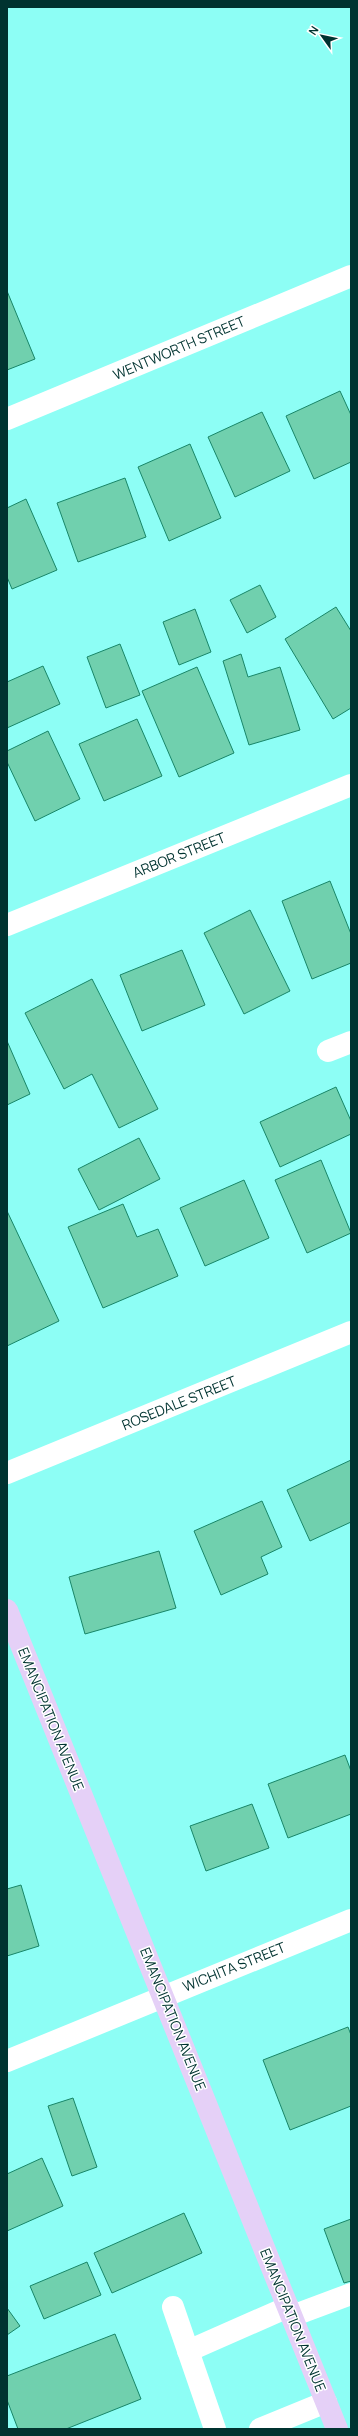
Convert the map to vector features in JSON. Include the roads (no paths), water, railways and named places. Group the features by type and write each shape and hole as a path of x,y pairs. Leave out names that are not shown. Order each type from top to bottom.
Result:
{"main road":[{"name":"EMANCIPATION AVENUE","path":"7,1610 337,2429"}],"street":[{"name":"WENTWORTH STREET","path":"7,420 351,276"},
{"name":"ARBOR STREET","path":"7,925 351,785"},
{"path":"328,1051 351,1042"},
{"name":"ROSEDALE STREET","path":"7,1473 351,1332"},
{"name":"WICHITA STREET","path":"7,2061 163,1995 351,1920"},
{"path":"188,2351 290,2311 351,2294"},
{"path":"173,2307 215,2429"},
{"path":"260,2429 326,2402"}]}
